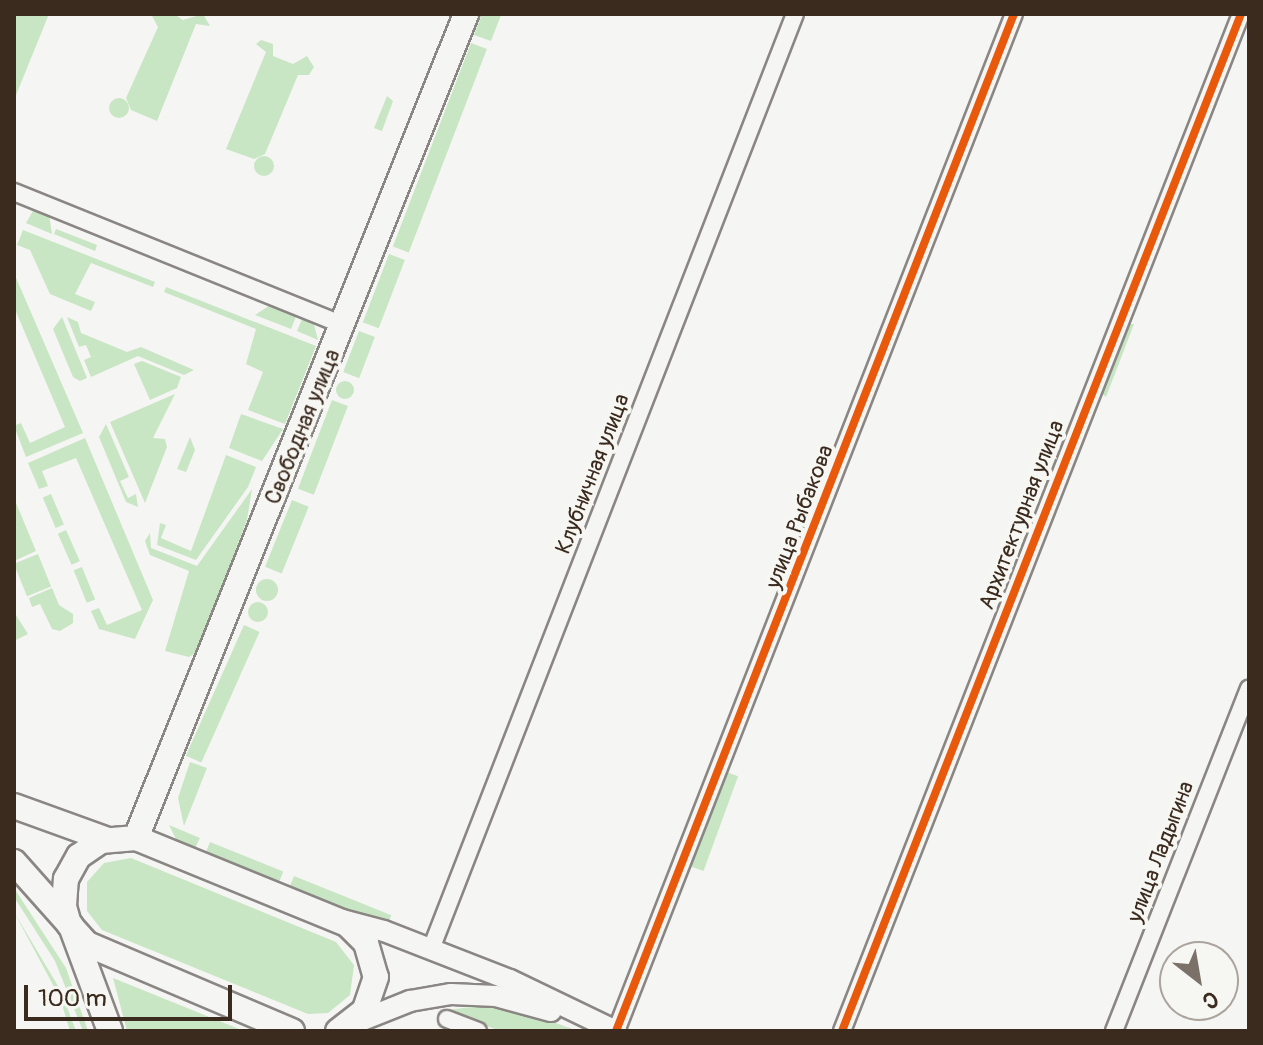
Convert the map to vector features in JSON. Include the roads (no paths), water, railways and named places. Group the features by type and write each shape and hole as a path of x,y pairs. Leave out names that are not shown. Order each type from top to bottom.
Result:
{"main road":[{"name":"Свободная улица","path":"136,838 466,14"},
{"path":"14,806 105,839 136,838 337,919 360,935 375,968 369,1003 343,1029"},
{"path":"105,839 85,850 68,874 63,897 110,1031"},
{"path":"14,862 94,949 292,1031"}],"street":[{"name":"Клубничная улица","path":"431,949 795,14"},
{"name":"улица Рыбакова","path":"616,1031 1014,14"},
{"name":"Архитектурная улица","path":"842,1031 1241,14"},
{"path":"14,192 343,325"},
{"name":"улица Ладыгина","path":"1114,1031 1249,689"},
{"path":"337,919 431,949 539,994 616,1031"},
{"path":"343,1029 421,998 496,996 616,1031"},
{"path":"447,1019 478,1031"}]}
